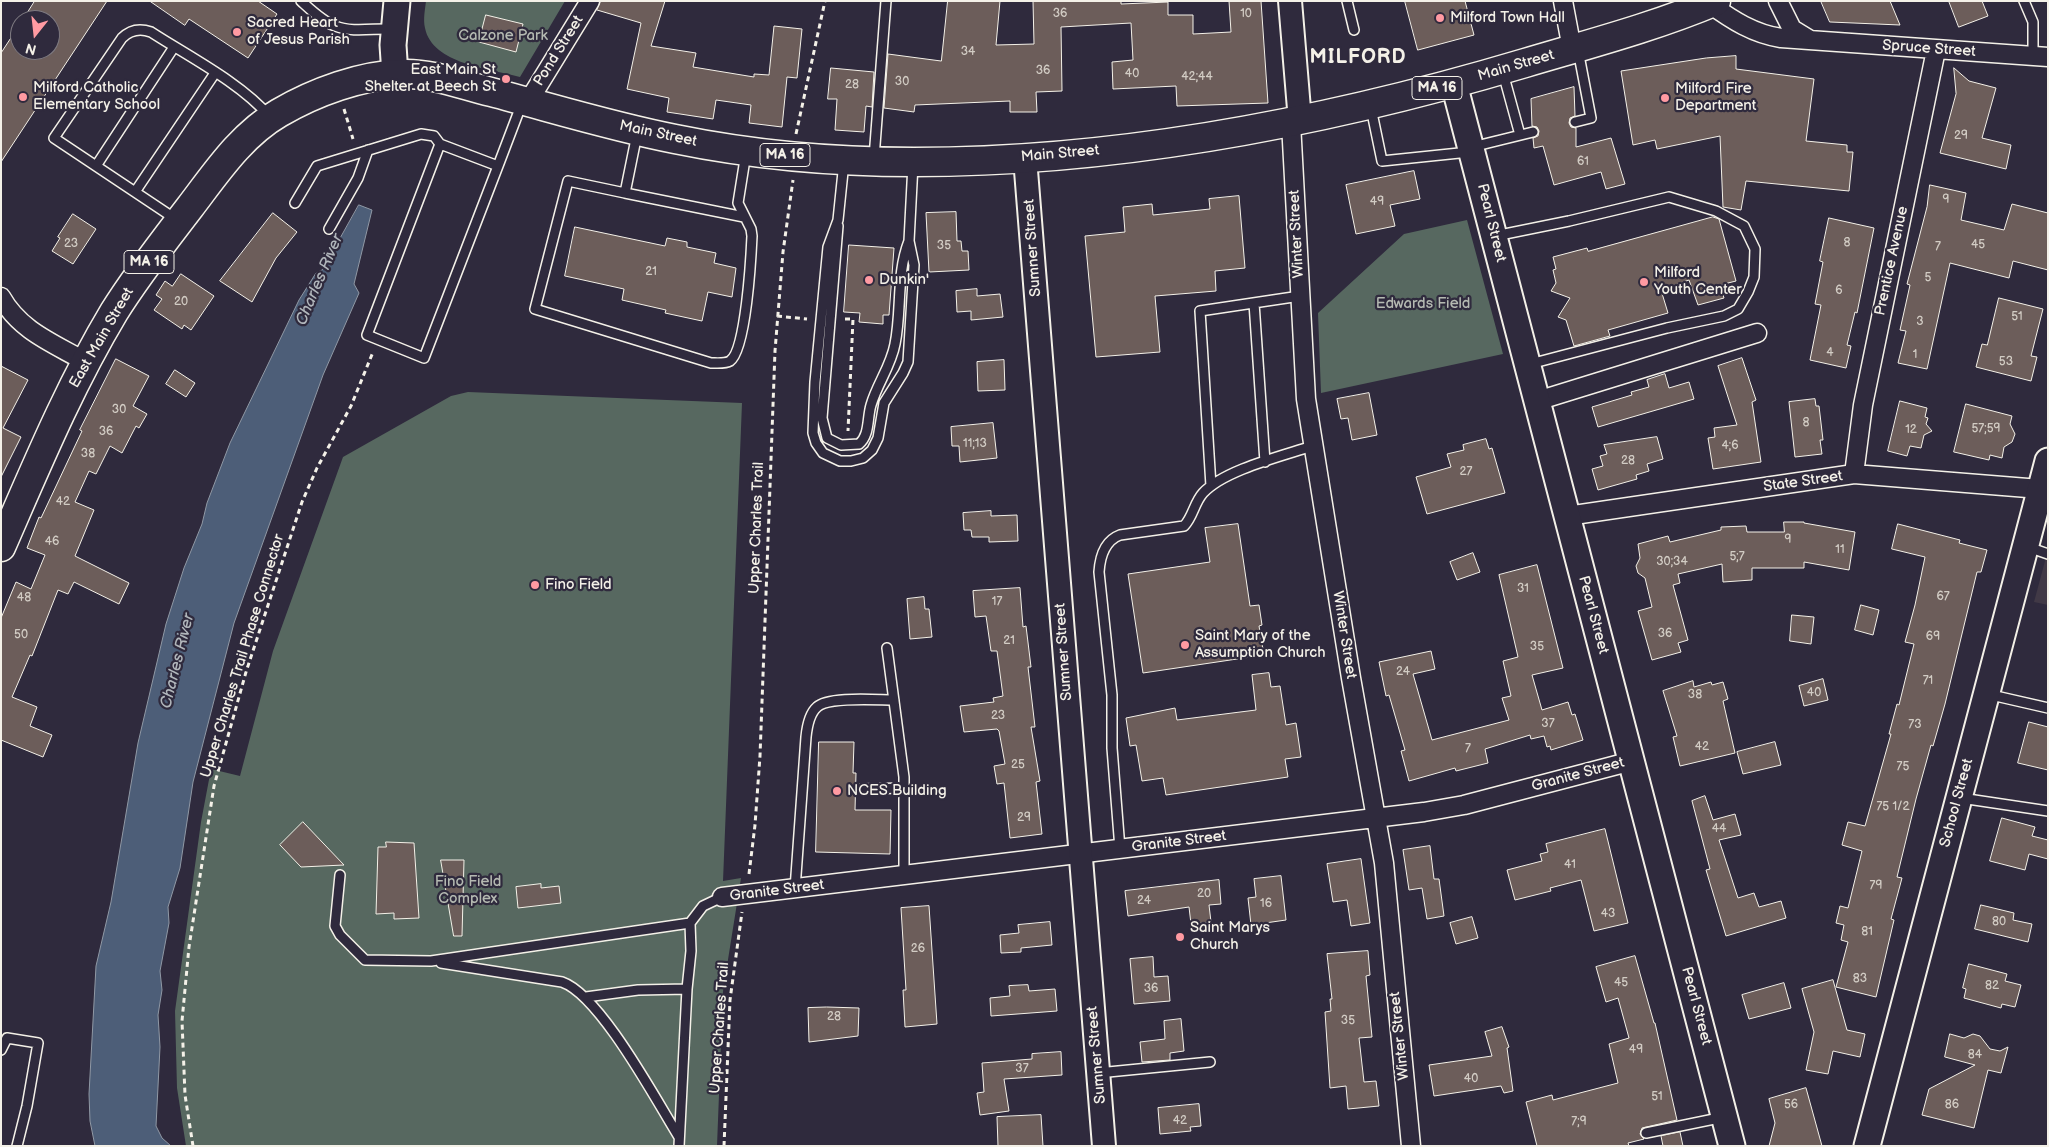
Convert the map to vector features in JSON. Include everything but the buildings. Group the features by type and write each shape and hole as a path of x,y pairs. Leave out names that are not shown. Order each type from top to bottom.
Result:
{"main road":[{"path":"395,75 393,29 397,1"},
{"name":"Main Street","path":"395,75 412,74 432,77 638,131 746,150 874,161 913,162 1026,158 1154,145 1296,122 1454,84 1662,21 1713,2"},
{"name":"East Main Street","path":"1,547 8,515 86,362 129,289 234,151 271,118 295,105 335,88 368,79 395,75"},
{"name":"Pearl Street","path":"1454,84 1732,1146"},
{"name":"School Street","path":"1867,1146 1986,694 2036,550 2048,461"}],"street":[{"name":"Pond Street","path":"525,101 590,1"},
{"path":"1290,1 1296,122"},
{"path":"1564,1 1575,48"},
{"path":"1778,1 1792,29 1811,41"},
{"name":"Spruce Street","path":"1713,2 1746,27 1781,38 2040,57"},
{"name":"Prentice Avenue","path":"1854,474 1862,405 1936,50"},
{"name":"Winter Street","path":"1296,122 1300,296 1305,389 1312,446 1384,863 1411,1146"},
{"name":"Sumner Street","path":"1026,158 1104,1146"},
{"path":"1,297 11,314 25,326 86,362"},
{"path":"1537,401 1756,332"},
{"name":"State Street","path":"1567,516 1854,474 2044,490"},
{"name":"Granite Street","path":"722,897 1424,812 1464,805 1632,761"}],"lane":[{"path":"300,1 336,27 356,30 393,29"},
{"path":"874,161 886,1"},
{"path":"1347,1 1354,30"},
{"path":"2024,1 2033,22 2040,57"},
{"path":"179,222 54,138 126,34 131,31 145,30 215,73 257,103 271,118"},
{"path":"96,166 174,47"},
{"path":"1575,48 1591,118 1575,122"},
{"path":"1502,70 1520,135"},
{"path":"135,192 215,73"},
{"path":"440,144 367,335 424,358 525,101"},
{"path":"1370,105 1382,161 1472,149 1533,132"},
{"path":"625,193 638,131"},
{"path":"295,203 317,166 421,134 434,136 440,144 498,166"},
{"path":"329,229 358,178 368,150"},
{"path":"744,218 568,181 535,309 700,361 722,363 730,361 736,353 739,343 749,282 752,236 751,229 739,209 738,197 746,150"},
{"path":"844,159 822,418 827,438 836,444 847,446 859,444 866,436 872,402 895,346 901,264 909,241"},
{"path":"838,220 828,247 815,382 813,425 814,439 819,449 828,456 840,461 858,460 872,450 878,438 884,403 904,373 908,362 914,265 909,241 913,162"},
{"path":"1494,236 1569,221 1669,197 1716,211 1744,226 1755,249 1754,277 1738,309 1724,316 1668,328 1528,365"},
{"path":"1211,486 1200,311 1300,296"},
{"path":"1254,303 1266,462"},
{"path":"1120,849 1112,748 1112,695 1099,572 1100,560 1106,547 1115,537 1184,526 1190,520 1198,499 1211,486 1232,474 1312,446"},
{"path":"887,648 905,788 904,875"},
{"path":"1986,694 2048,708"},
{"path":"795,889 806,737 811,717 817,706 828,702 894,700"},
{"path":"862,789 905,788"},
{"path":"1959,798 2048,810"},
{"path":"340,875 335,926 340,934 365,960 430,961 562,982 573,987 586,998 615,1034 679,1141"},
{"path":"679,1141 687,989 691,951 690,923 703,906 722,897"},
{"path":"430,961 690,923"},
{"path":"586,998 638,990 687,989"},
{"path":"1,1050 7,1038 38,1043 27,1106 17,1146"},
{"path":"1098,1073 1210,1062"},
{"path":"1646,1133 1724,1117"}],"path":[{"path":"796,131 825,1"},
{"path":"344,108 356,153"},
{"name":"Upper Charles Trail","path":"748,878 755,825 760,756 775,335 782,252 793,180"},
{"name":"Upper Charles Trail Phase Connector","path":"193,1146 185,1095 182,1051 183,1006 189,947 207,823 217,771 246,672 306,492 354,400 378,339"},
{"name":"Upper Charles Trail","path":"724,1146 730,1006 742,913"}],"shaded area":[{"path":"2048,550 2048,605 2034,602"}],"green space":[{"name":"Calzone Park","path":"426,1 565,1 520,77 464,63 439,50 430,40 425,28"},
{"name":"Edwards Field","path":"1467,220 1503,354 1321,393 1318,313 1404,234"},
{"name":"Fino Field Complex","path":"468,392 742,403 723,881 741,878 723,991 717,1146 186,1146 177,1088 175,1011 201,822 211,769 240,776 273,651 343,457 451,396"}],"water":[{"name":"Charles River","path":"359,205 372,210 354,284 359,293 323,375 234,623 193,782 180,868 168,907 169,923 160,971 162,990 158,1015 160,1047 156,1126 162,1138 171,1146 95,1146 90,1121 89,1094 96,966 111,902 138,743 166,624 184,568 202,524 207,503 230,443 299,300 316,273 322,270"}],"place":[{"name":"Milford Town Hall","path":"1440,18"},
{"name":"Sacred Heart of Jesus Parish","path":"237,32"},
{"name":"East Main St Shelter at Beech St","path":"506,79"},
{"name":"Milford Catholic Elementary School","path":"23,97"},
{"name":"Milford Fire Department","path":"1665,98"},
{"name":"Dunkin'","path":"869,280"},
{"name":"Milford Youth Center","path":"1644,282"},
{"name":"Fino Field","path":"535,585"},
{"name":"Saint Mary of the Assumption Church","path":"1185,645"},
{"name":"NCES Building","path":"837,791"},
{"name":"Saint Marys Church","path":"1180,937"}],"district":[{"name":"MILFORD","path":"1358,58"}]}
